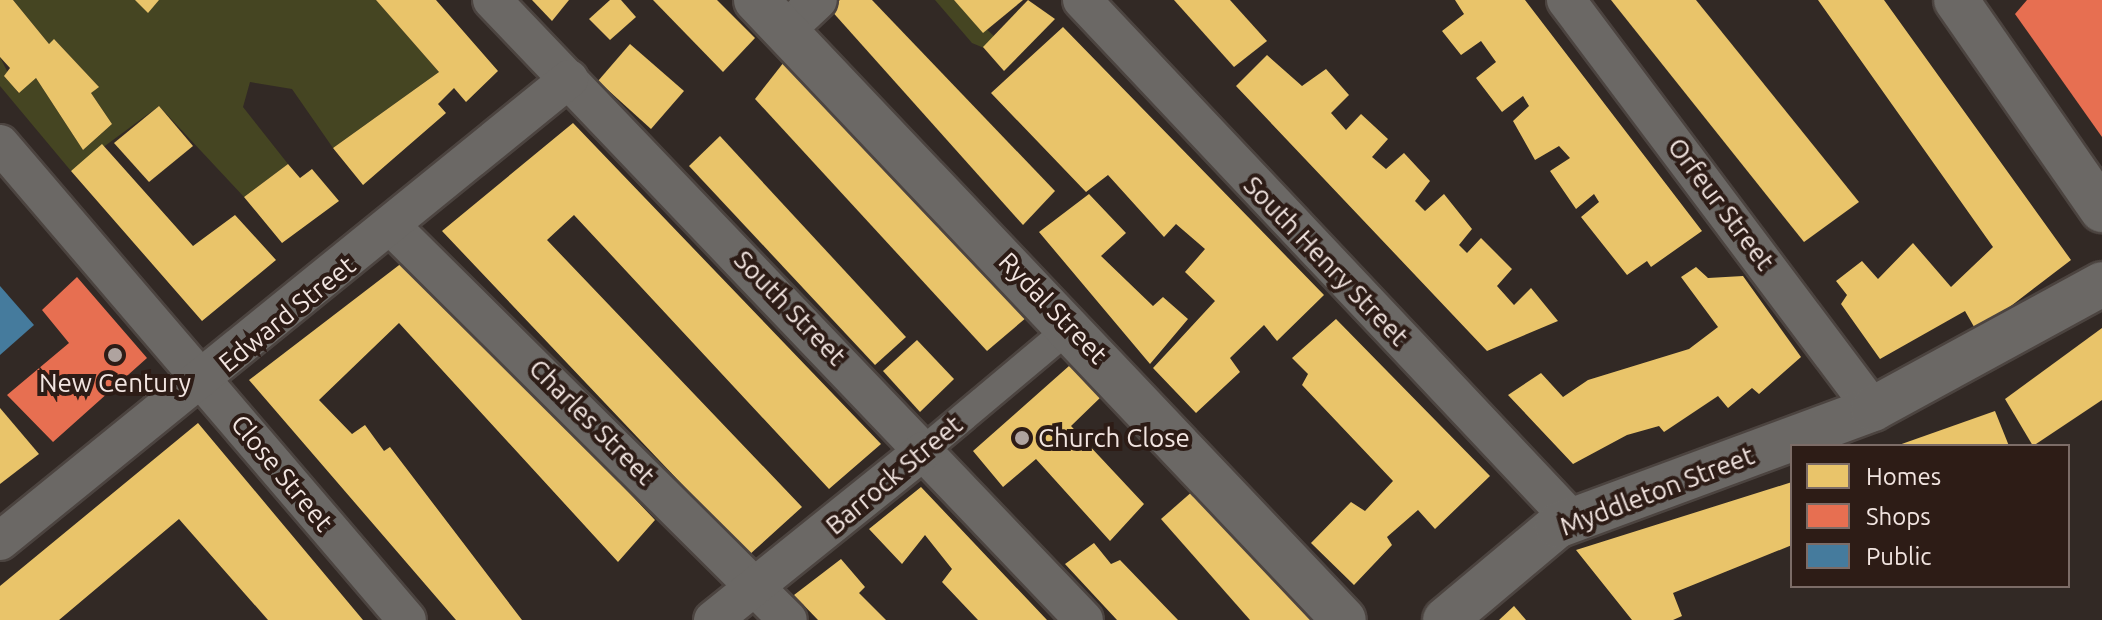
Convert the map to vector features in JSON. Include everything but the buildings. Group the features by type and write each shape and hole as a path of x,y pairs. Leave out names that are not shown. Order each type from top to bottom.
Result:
{"street":[{"name":"South Street","path":"492,0 1084,620"},
{"path":"771,15 818,0"},
{"name":"South Henry Street","path":"1082,0 1572,520"},
{"name":"Orfeur Street","path":"1566,0 1873,409"},
{"path":"1956,0 2102,210"},
{"name":"Rydal Street","path":"771,15 1072,326 1344,620"},
{"name":"Edward Street","path":"0,541 205,381 569,79"},
{"name":"Close Street","path":"0,144 407,620"},
{"name":"Charles Street","path":"393,228 788,620"},
{"name":"Myddleton Street","path":"1445,620 1541,536 1572,520 1873,409 2102,284"},
{"name":"Barrock Street","path":"713,620 758,588 1072,326"}],"shaded area":[{"path":"13,0 376,0 439,72 333,148 292,89 250,82 243,107 288,164 244,197 159,106 71,171 0,86 0,57 18,93 36,78 83,150 112,124 91,93 98,86 55,40 49,44"},
{"path":"935,0 954,0 994,36 984,48 972,43"}],"place":[{"name":"New Century","path":"115,355"},
{"name":"Church Close","path":"1022,438"}]}
